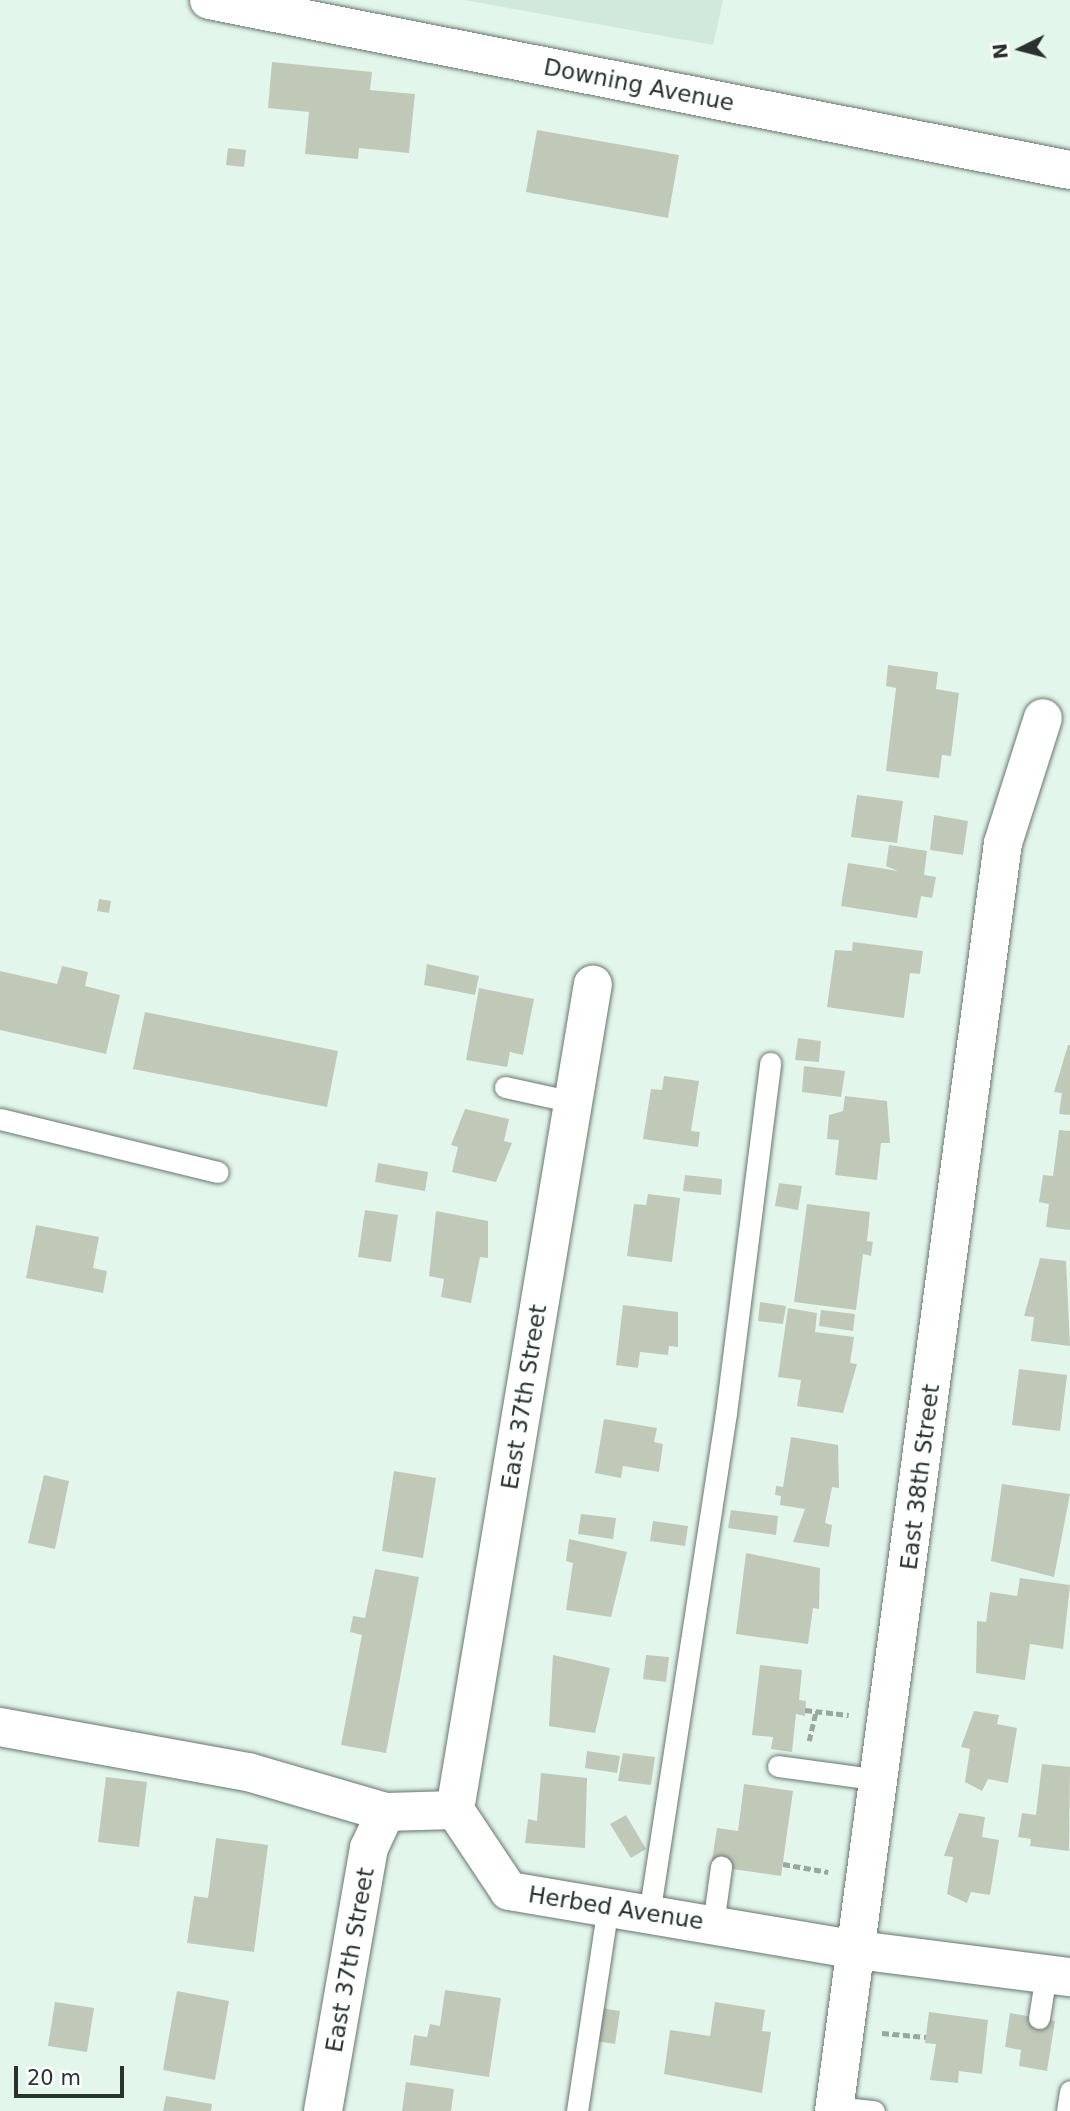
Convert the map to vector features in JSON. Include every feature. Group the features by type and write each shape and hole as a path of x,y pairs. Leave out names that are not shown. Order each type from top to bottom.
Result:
{"street":[{"name":"Downing Avenue","path":"209,0 1070,170"},
{"name":"East 38th Street","path":"835,2109 1003,843 1044,718"},
{"name":"East 37th Street","path":"455,1810 593,984"},
{"path":"0,1727 248,1772 386,1812 455,1810"},
{"name":"Herbed Avenue","path":"455,1810 509,1891 858,1950 1058,1976"},
{"name":"East 37th Street","path":"323,2111 369,1848 386,1812"}],"lane":[{"path":"649,1915 726,1413 771,1063"},
{"path":"505,1087 573,1102"},
{"path":"0,1119 218,1172"},
{"path":"778,1766 880,1780"},
{"path":"713,1924 721,1867"},
{"path":"578,2111 608,1907"},
{"path":"1039,2018 1058,1976"},
{"path":"1067,2111 1070,2091"},
{"path":"835,2109 874,2111"}],"path":[{"path":"846,2029 926,2037"}],"shaded area":[{"path":"464,0 723,0 713,45"}],"building":[{"path":"272,62 372,72 370,90 415,94 409,153 359,148 358,159 305,154 309,112 268,108"},
{"path":"537,130 679,155 668,218 526,192"},
{"path":"228,148 246,150 244,167 226,165"},
{"path":"888,665 938,672 936,689 959,693 951,756 942,755 939,778 886,771 896,688 886,686"},
{"path":"857,795 903,801 897,843 851,837"},
{"path":"934,815 968,821 963,855 930,850"},
{"path":"889,845 927,851 924,875 936,877 932,898 921,896 917,918 841,906 848,863 898,871 886,866"},
{"path":"99,899 111,901 109,913 97,911"},
{"path":"853,942 923,951 920,974 910,973 904,1018 827,1007 835,950 852,951"},
{"path":"427,964 479,976 475,995 424,985"},
{"path":"62,966 88,972 85,986 120,995 106,1054 0,1030 0,971 57,984"},
{"path":"479,988 534,999 523,1055 510,1052 507,1067 466,1060"},
{"path":"145,1012 338,1051 327,1107 133,1069"},
{"path":"798,1038 821,1041 819,1062 795,1060"},
{"path":"1068,1045 1070,1115 1059,1114 1062,1093 1054,1092"},
{"path":"804,1066 845,1071 841,1097 802,1092"},
{"path":"664,1076 699,1081 691,1131 700,1132 698,1147 643,1139 651,1089 662,1090"},
{"path":"845,1096 887,1101 890,1143 881,1143 877,1180 835,1175 839,1140 827,1139 829,1115 843,1111"},
{"path":"465,1109 509,1119 504,1141 512,1143 496,1182 452,1172 458,1147 451,1145"},
{"path":"1059,1130 1070,1131 1070,1230 1046,1227 1049,1204 1039,1202 1043,1175 1053,1176"},
{"path":"378,1163 428,1172 425,1191 375,1182"},
{"path":"685,1175 722,1179 721,1195 683,1191"},
{"path":"779,1183 802,1186 798,1210 775,1206"},
{"path":"648,1194 680,1198 672,1262 627,1256 634,1204 646,1205"},
{"path":"807,1204 870,1212 867,1241 873,1242 871,1256 863,1254 856,1310 794,1302"},
{"path":"365,1210 398,1215 391,1262 358,1257"},
{"path":"436,1211 488,1221 488,1258 480,1257 471,1303 441,1297 444,1279 429,1276"},
{"path":"36,1225 99,1237 93,1268 107,1271 103,1293 26,1278"},
{"path":"1040,1258 1066,1261 1070,1346 1031,1341 1034,1317 1024,1316"},
{"path":"760,1302 786,1306 783,1324 758,1321"},
{"path":"623,1305 678,1312 678,1347 669,1346 668,1355 640,1352 638,1368 616,1365"},
{"path":"788,1308 817,1313 815,1332 854,1337 850,1363 857,1364 843,1413 797,1406 801,1380 778,1377"},
{"path":"821,1310 855,1314 853,1331 819,1326"},
{"path":"1019,1369 1067,1375 1060,1431 1012,1425"},
{"path":"604,1419 657,1428 654,1442 663,1444 659,1472 623,1466 621,1478 595,1473"},
{"path":"791,1437 838,1445 839,1488 832,1487 825,1523 832,1525 829,1547 793,1542 805,1509 780,1505 781,1496 775,1495 776,1486 783,1487"},
{"path":"394,1471 436,1478 423,1558 382,1551"},
{"path":"44,1475 69,1481 55,1549 28,1543"},
{"path":"1002,1484 1070,1494 1054,1577 991,1561"},
{"path":"731,1510 778,1516 776,1535 728,1528"},
{"path":"581,1514 616,1518 613,1539 578,1534"},
{"path":"653,1521 688,1526 685,1546 650,1541"},
{"path":"569,1539 627,1552 611,1617 566,1610 573,1563 566,1561"},
{"path":"746,1553 820,1568 819,1609 813,1608 808,1644 736,1634"},
{"path":"375,1569 419,1577 386,1753 341,1745 362,1635 350,1632 353,1616 365,1618"},
{"path":"1020,1578 1070,1585 1063,1649 1030,1644 1025,1680 976,1673 977,1621 986,1622 990,1592 1017,1596"},
{"path":"553,1655 610,1668 595,1733 549,1726"},
{"path":"646,1655 669,1657 666,1682 643,1679"},
{"path":"760,1665 802,1670 799,1700 806,1701 805,1716 796,1714 792,1752 771,1749 773,1737 752,1735"},
{"path":"974,1711 999,1715 997,1724 1017,1728 1008,1783 988,1779 982,1791 965,1782 970,1749 961,1747"},
{"path":"587,1751 620,1756 617,1773 585,1768"},
{"path":"623,1753 655,1757 651,1785 618,1781"},
{"path":"1042,1764 1070,1767 1069,1851 1030,1846 1031,1839 1018,1837 1022,1813 1036,1815"},
{"path":"541,1773 587,1778 585,1848 525,1843 528,1819 537,1821"},
{"path":"106,1777 147,1782 139,1847 98,1842"},
{"path":"744,1784 793,1791 781,1876 711,1866 717,1828 738,1831"},
{"path":"959,1813 985,1817 982,1837 999,1840 990,1895 971,1892 967,1903 947,1894 953,1857 944,1856"},
{"path":"626,1815 646,1849 631,1858 610,1824"},
{"path":"216,1838 268,1845 254,1952 187,1943 194,1896 208,1898"},
{"path":"445,1990 501,1998 489,2077 410,2065 414,2035 427,2037 430,2024 440,2026"},
{"path":"177,1991 229,2001 215,2080 163,2070"},
{"path":"55,2002 94,2008 87,2052 48,2046"},
{"path":"715,2002 765,2010 762,2031 771,2032 762,2093 664,2074 670,2030 710,2036"},
{"path":"601,2008 620,2011 615,2044 596,2041"},
{"path":"929,2012 988,2020 982,2074 959,2071 958,2083 930,2080 936,2044 925,2043"},
{"path":"1010,2013 1055,2021 1047,2071 1019,2066 1021,2050 1005,2047"},
{"path":"406,2082 454,2089 451,2111 402,2111"},
{"path":"166,2096 212,2104 211,2111 163,2111"}]}
